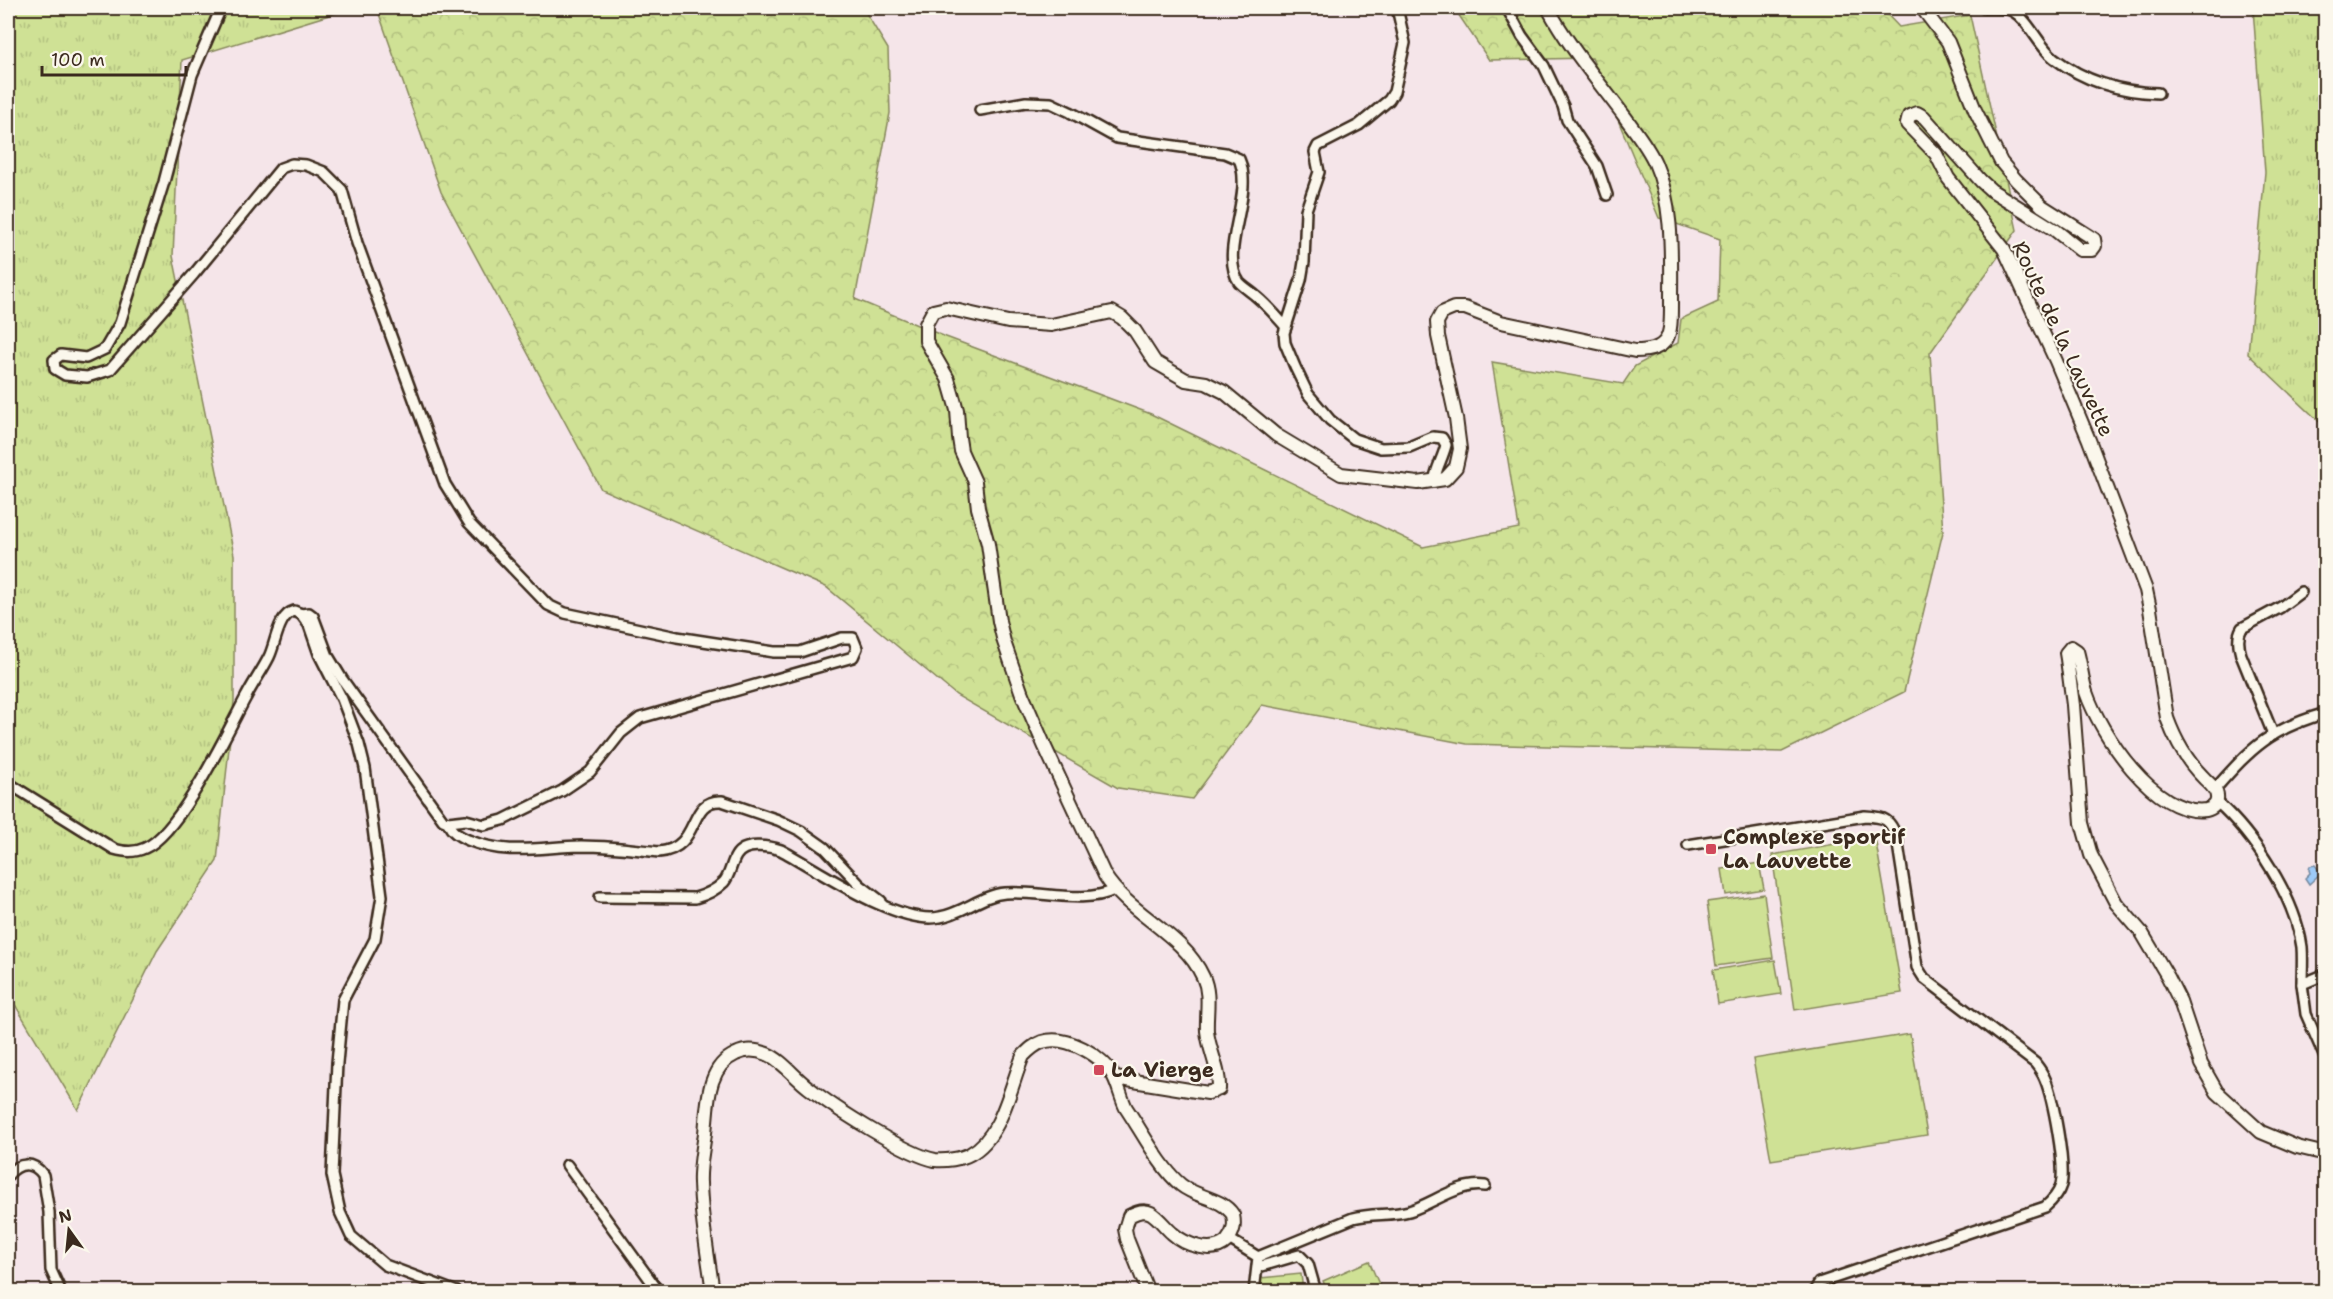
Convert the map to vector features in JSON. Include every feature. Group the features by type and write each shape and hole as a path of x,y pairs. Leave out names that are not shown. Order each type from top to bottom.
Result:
{"street":[{"path":"221,8 192,75 164,182 120,322 105,350 86,358 61,355 54,360 55,369 65,375 87,377 110,370 194,274 281,168 292,164 306,165 324,172 342,190 357,243 445,484 469,523 548,605 565,613 677,637 774,652 800,652 842,638 853,638 857,648 853,657 640,718 621,733 590,772 562,791 503,819 484,825 460,819 448,822 443,820 342,679 328,656 313,616 305,612 301,614"},
{"path":"1397,8 1406,43 1394,92 1389,100 1359,126 1318,146 1315,152 1318,172 1306,210 1304,262 1301,280 1286,327 1285,343 1308,394 1330,420 1354,439 1381,448 1409,447 1433,437 1442,438 1446,445 1434,482"},
{"path":"1507,8 1522,36 1544,66 1563,106 1567,120 1597,166 1607,195"},
{"path":"1115,1078 1208,1094 1219,1089 1219,1079 1207,1032 1208,998 1203,978 1184,949 1114,890 1105,876 1022,694 999,621 988,544 978,508 975,482 961,451 957,410 941,364 926,341 926,324 933,311 946,308 1008,322 1051,325 1112,312 1135,331 1155,362 1186,380 1206,383 1224,392 1276,435 1341,474 1418,483 1445,479 1456,467 1460,449 1456,418 1438,336 1437,322 1442,313 1454,308 1465,308 1501,322 1635,351 1651,351 1661,347 1668,338 1671,324 1671,246 1664,194 1655,162 1548,8"},
{"name":"Route de la Lauvette","path":"1922,8 1951,49 1975,110 2001,162 2042,206 2094,239 2095,246 2092,250 2080,250 2055,230 1981,181 1924,117 1917,113 1909,116 1907,124 1936,154 1948,178 2004,249 2056,361 2090,440 2146,590 2163,697 2172,733 2189,763 2215,789"},
{"path":"1984,8 2009,9 2018,14 2037,41 2054,58 2079,73 2110,87 2134,92 2158,93"},
{"path":"980,110 1026,102 1051,103 1070,111 1117,138 1225,153 1239,159 1245,182 1233,262 1239,282 1257,296 1286,327"},
{"path":"2273,734 2243,662 2239,644 2240,632 2242,628 2281,607 2301,592"},
{"path":"8,783 114,849 127,853 147,848 157,840 194,794 268,659 284,617 294,611 301,614 309,625 319,654 342,699 359,744 365,768 382,896 375,939 343,1000 337,1063 333,1175 340,1212 351,1236 385,1265 457,1292"},
{"path":"2217,802 2212,808 2206,810 2190,809 2161,796 2147,783 2109,740 2086,691 2077,651 2071,647 2066,653 2073,705 2077,780 2082,823 2091,855 2116,903 2142,933 2168,977 2180,1001 2201,1064 2217,1092 2261,1132 2297,1147 2325,1154"},
{"path":"2325,713 2273,734 2248,753 2215,789 2217,802 2275,873 2290,903 2302,947 2302,984 2306,1014 2325,1060"},
{"path":"448,822 450,829 461,837 498,849 580,846 659,852 668,851 681,844 703,806 712,801 722,801 778,820 801,831 825,848 860,885 879,898 884,907"},
{"path":"1688,845 1865,816 1881,816 1888,821 1897,838 1917,967 1923,978 2036,1063 2045,1078 2056,1128 2062,1182 2055,1199 2045,1207 1819,1283 1814,1292"},
{"path":"600,897 695,898 708,895 724,881 737,854 742,850 767,846 781,850 884,907 905,915 922,918 939,918 1005,893 1098,896 1114,890"},
{"path":"2302,984 2325,974"},
{"path":"713,1292 700,1181 712,1080 722,1062 730,1056 749,1050 769,1055 809,1089 838,1108 917,1154 934,1160 946,1160 969,1155 980,1148 996,1128 1023,1056 1032,1047 1053,1040 1081,1048 1101,1061 1115,1078 1120,1097 1126,1108 1170,1173 1192,1192 1222,1203 1233,1215 1233,1231 1229,1239 1221,1247 1208,1248 1174,1235 1152,1213 1144,1211 1129,1216 1125,1229 1127,1239 1148,1292"},
{"path":"8,1174 16,1166 29,1165 43,1175 50,1212 51,1270 61,1292"},
{"path":"567,1165 659,1292"},
{"path":"1258,1262 1353,1218 1369,1214 1394,1214 1412,1210 1467,1186 1485,1186"},
{"path":"1229,1239 1258,1262 1299,1255 1308,1264 1316,1292"},
{"path":"1254,1292 1258,1262"}],"green space":[{"path":"8,8 352,8 182,60 173,256 234,555 234,701 217,861 157,951 78,1110 8,993"},
{"path":"377,8 863,8 888,49 890,113 855,299 946,337 1151,414 1423,547 1519,528 1492,362 1623,384 1635,366 1678,343 1681,319 1718,302 1720,239 1659,218 1592,58 1489,60 1454,8 1881,8 1899,27 1970,15 2017,230 1930,353 1943,532 1904,692 1782,752 1467,744 1262,705 1192,799 1118,788 956,695 826,587 601,489 441,192"},
{"path":"2253,8 2325,8 2325,427 2248,354 2265,172"},
{"path":"1875,837 1902,993 1795,1010 1772,855"},
{"path":"1759,863 1764,889 1726,895 1722,869"},
{"path":"1764,894 1773,958 1716,966 1707,902"},
{"path":"1775,960 1781,994 1718,1004 1713,970"},
{"path":"1910,1034 1927,1135 1771,1160 1753,1059"},
{"path":"1369,1261 1382,1291 1327,1291 1323,1281"},
{"path":"1301,1274 1303,1291 1261,1291 1260,1278"}],"water":[{"path":"2315,865 2321,873 2309,884 2305,878 2310,873 2310,866"}],"place":[{"name":"Complexe sportif La Lauvette","path":"1711,849"},
{"name":"La Vierge","path":"1099,1070"}]}
